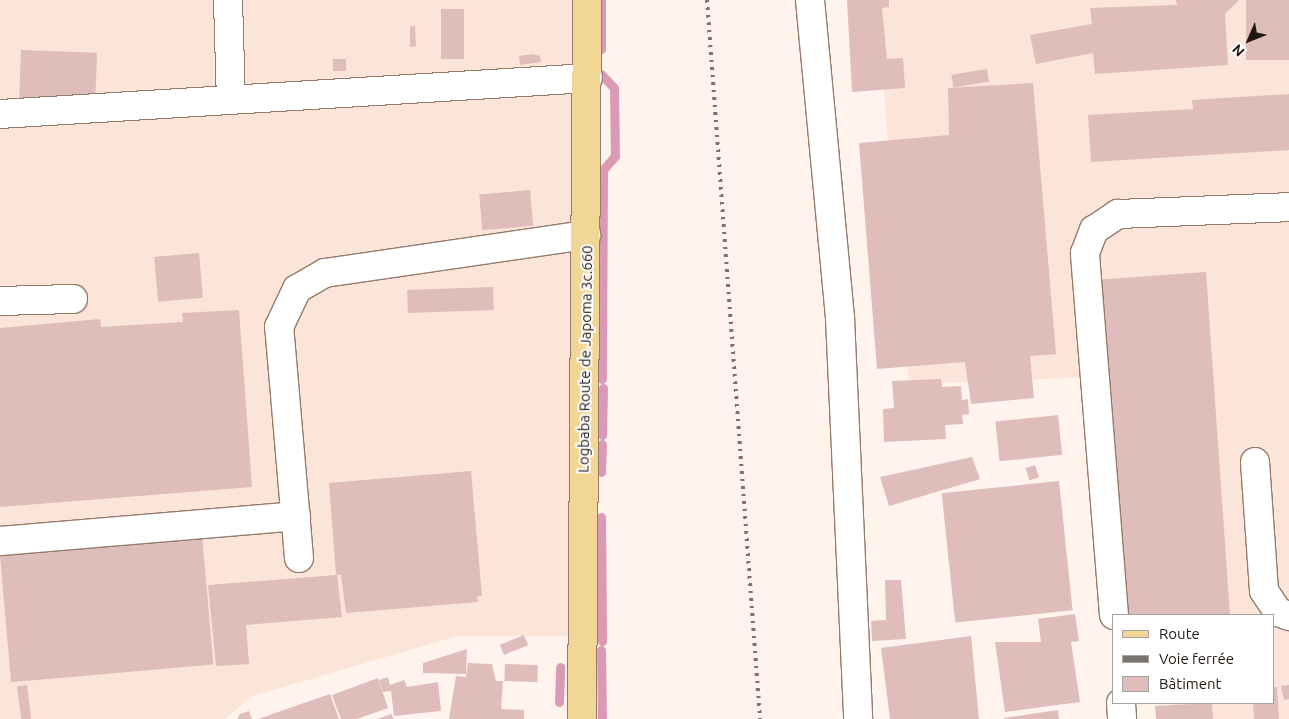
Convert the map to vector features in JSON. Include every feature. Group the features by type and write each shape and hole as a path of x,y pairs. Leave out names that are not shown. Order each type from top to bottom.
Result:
{"main road":[{"name":"Logbaba Route de Japoma 3c.660","path":"582,719 588,78 587,0"}],"street":[{"path":"228,0 231,100"},
{"path":"810,0 840,318 858,719"},
{"path":"0,114 588,78"},
{"path":"1114,614 1085,253 1094,230 1118,214 1289,208"},
{"path":"299,558 279,327 297,289 325,273 586,235"},
{"path":"0,301 73,299"},
{"path":"1255,462 1264,591 1278,612 1289,616"},
{"path":"0,541 296,516"},
{"path":"1121,704 1122,719"}],"shaded area":[{"path":"0,0 577,0 579,636 458,636 252,696 225,719 0,719"},
{"path":"876,0 1289,0 1289,719 1171,719 1170,704 1274,704 1274,614 1163,614 1146,375 909,384"}],"building":[{"path":"847,0 889,0 889,7 882,8 887,59 903,58 905,88 852,92"},
{"path":"1176,0 1239,0 1225,14 1228,65 1095,74 1093,53 1036,64 1030,35 1092,24 1090,8 1177,5"},
{"path":"1246,0 1289,0 1289,60 1246,60"},
{"path":"441,9 464,9 464,59 441,59"},
{"path":"410,26 415,26 416,46 410,47"},
{"path":"21,50 97,53 95,103 19,100"},
{"path":"533,54 540,56 541,62 520,65 519,56"},
{"path":"333,59 346,59 346,71 333,71"},
{"path":"987,69 989,82 953,87 951,75"},
{"path":"1033,83 1056,354 1030,356 1034,398 971,404 965,362 877,369 859,143 949,135 948,88"},
{"path":"1289,94 1289,150 1091,162 1088,115 1193,109 1192,100"},
{"path":"530,190 533,226 482,230 479,194"},
{"path":"199,253 203,298 158,302 154,257"},
{"path":"1206,272 1230,614 1120,614 1096,280"},
{"path":"493,287 494,310 408,313 407,290"},
{"path":"239,310 252,487 0,507 0,328 100,319 101,327 183,322 182,313"},
{"path":"941,379 942,387 961,386 962,400 968,399 969,414 962,415 963,424 945,425 946,439 884,442 883,409 894,408 892,381"},
{"path":"1058,415 1062,455 1000,461 995,422"},
{"path":"972,457 980,479 889,506 880,477"},
{"path":"1035,465 1039,477 1030,480 1025,468"},
{"path":"471,471 482,596 477,596 478,602 346,613 341,575 337,575 342,617 246,625 249,664 216,666 208,585 336,575 329,483"},
{"path":"1059,481 1073,610 955,623 942,493"},
{"path":"202,535 213,665 11,682 0,553"},
{"path":"885,580 901,580 906,639 872,641 871,621 886,620"},
{"path":"1075,614 1079,641 1071,642 1080,702 1005,712 995,642 1041,642 1038,619"},
{"path":"524,635 528,645 504,655 500,645"},
{"path":"971,636 979,719 890,719 881,648"},
{"path":"467,649 466,674 423,673 423,663"},
{"path":"468,663 492,664 496,681 503,681 501,709 524,710 524,719 449,719 456,676 466,677"},
{"path":"505,664 538,665 537,682 504,681"},
{"path":"388,677 390,685 404,680 407,687 438,682 441,711 394,716 391,691 383,692 379,680"},
{"path":"378,678 388,708 357,719 341,719 332,695"},
{"path":"27,685 31,719 21,719 17,686"},
{"path":"1289,685 1289,699 1284,700 1281,686"},
{"path":"1274,687 1277,687 1279,719 1254,719 1253,704 1274,704"},
{"path":"330,694 339,719 258,719"},
{"path":"1212,704 1213,719 1156,719 1155,706"},
{"path":"1058,710 1059,719 1004,719 1004,718"},
{"path":"249,711 252,719 237,719 240,714"},
{"path":"392,714 393,719 377,719"}],"waterway":[{"path":"601,1 601,49"},
{"path":"601,74 614,88 615,156 603,170 602,379"},
{"path":"602,435 603,388"},
{"path":"601,472 602,444"},
{"path":"601,517 602,641"},
{"path":"601,650 602,719"},
{"path":"559,702 560,667"}],"railway":[{"path":"707,0 760,719"}]}
